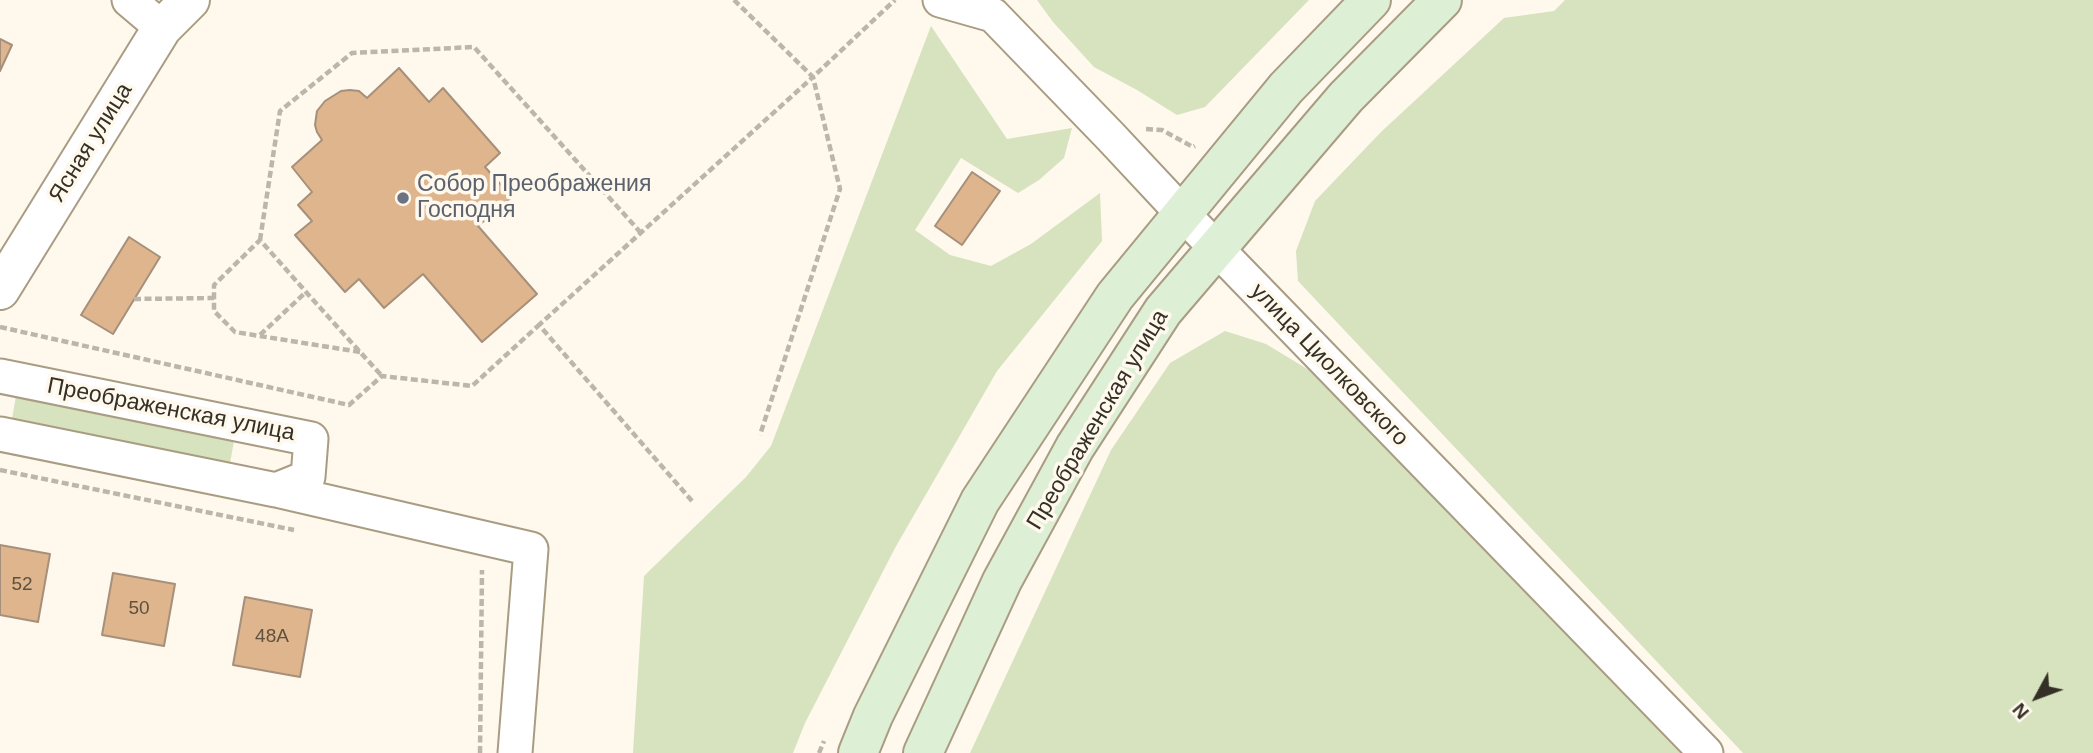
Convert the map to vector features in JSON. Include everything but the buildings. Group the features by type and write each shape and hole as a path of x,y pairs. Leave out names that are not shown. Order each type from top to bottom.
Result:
{"main road":[{"name":"Преображенская улица","path":"858,753 873,716 980,501 1115,296 1286,88 1371,0"},
{"name":"Преображенская улица","path":"923,753 1002,581 1075,447 1163,311 1346,97 1442,0"}],"street":[{"path":"129,0 162,28"},
{"name":"Ясная улица","path":"0,290 162,28 190,0"},
{"name":"улица Циолковского","path":"940,0 993,15 1706,753"},
{"name":"Преображенская улица","path":"0,376 311,439 308,477 276,490"},
{"path":"0,434 276,490 531,549 515,753"}],"path":[{"path":"734,0 813,77 840,189 760,435"},
{"path":"260,240 382,376 472,386 895,0"},
{"path":"360,352 235,332 215,311 214,298 214,285 260,240 280,111 352,53 474,47 641,233"},
{"path":"259,335 306,292"},
{"path":"134,299 214,298"},
{"path":"539,326 692,501"},
{"path":"0,327 349,405 382,376"},
{"path":"0,470 295,530"},
{"path":"480,753 482,568"}],"green space":[{"path":"1037,0 1309,0 1205,107 1177,115 1094,67"},
{"path":"1565,0 2093,0 2093,753 1743,753 1298,281 1296,251 1315,201 1381,132 1504,18 1554,11"},
{"path":"931,26 1007,139 1072,128 1064,158 1039,180 1018,193 961,158 915,230 950,255 991,266 1031,244 1100,193 1102,241 997,371 895,548 805,723 793,753 633,753 644,576 746,477 771,446"},
{"path":"1225,331 1266,344 1309,370 1683,753 970,753 1111,450 1170,363"},
{"path":"16,396 234,441 230,463 12,419"}],"place":[{"name":"Собор Преображения Господня","path":"403,198"}]}
